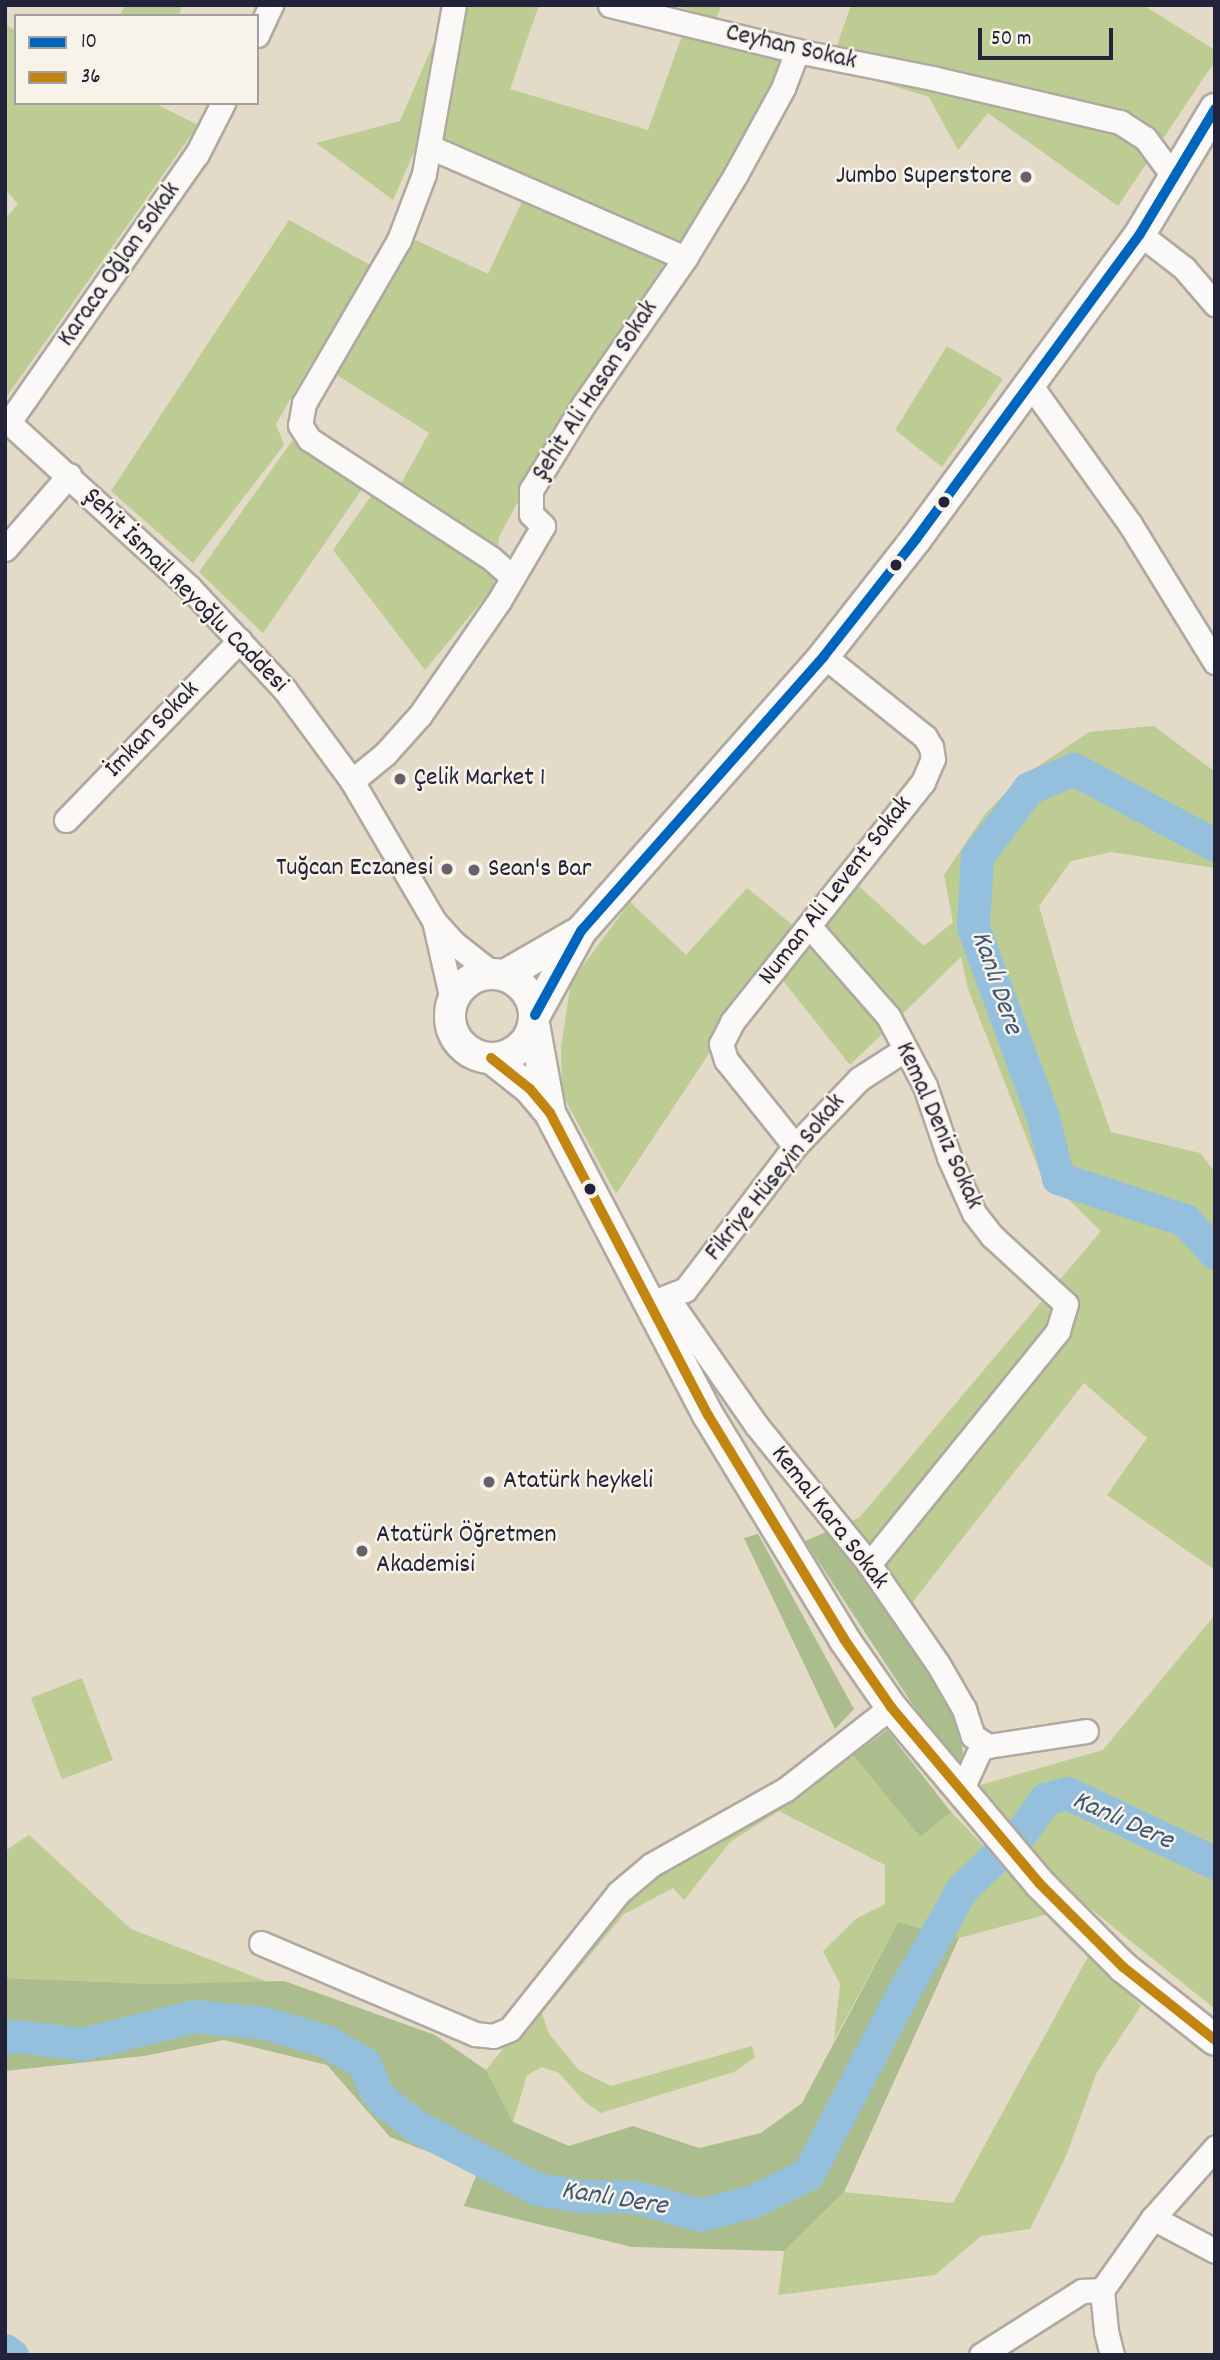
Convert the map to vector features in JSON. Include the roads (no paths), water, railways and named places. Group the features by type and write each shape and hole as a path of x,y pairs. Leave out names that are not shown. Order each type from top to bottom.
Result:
{"main road":[{"path":"491,1058 519,1049 581,931 824,656 916,540 1140,233 1215,110"},
{"path":"581,931 498,974 468,980 452,1000 450,1024 455,1038 465,1049 491,1058 530,1089 550,1113 658,1300 708,1415 844,1639 891,1707 960,1793 1039,1882 1123,1967 1215,2040"},
{"path":"498,974 526,990 534,1020 550,1113"}],"street":[{"path":"259,31 271,5"},
{"path":"454,5 430,147 399,240 304,403 300,425 309,439 491,558 512,577"},
{"name":"Ceyhan Sokak","path":"610,5 797,51 932,78 1120,122 1145,138 1174,177"},
{"name":"Şehit Ali Hasan Sokak","path":"352,781 385,754 420,715 499,601 542,526 531,514 531,491 584,404 685,258 736,174 783,88 797,51"},
{"name":"Karaca Oğlan Sokak","path":"7,421 197,154 222,105"},
{"path":"430,147 685,258"},
{"path":"1140,233 1184,268 1215,304"},
{"path":"1029,383 1130,524 1215,662"},
{"name":"Şehit İsmail Reyoğlu Caddesi","path":"7,421 160,559 285,690 352,781 434,921 454,943 498,974"},
{"path":"5,549 69,475"},
{"name":"İmkan Sokak","path":"66,820 240,640"},
{"name":"Numan Ali Levent Sokak","path":"795,1146 726,1060 721,1044 732,1022 923,782 933,758 932,747 925,737 824,656"},
{"name":"Şehit İsmail Reyoğlu Caddesi","path":"434,921 452,1000"},
{"name":"Kemal Deniz Sokak","path":"810,927 888,1016 925,1086 949,1157 974,1213 992,1236 1066,1304 1058,1331 869,1564"},
{"name":"Fikriye Hüseyin Sokak","path":"658,1300 685,1290 795,1146 859,1079 904,1050"},
{"name":"Kemal Kara Sokak","path":"658,1300 869,1564 938,1664 964,1709 973,1736 983,1743"},
{"path":"261,1943 475,2034 493,2036 510,2029 618,1893 650,1865 786,1789 891,1707"},
{"path":"960,1793 983,1743 988,1746 1086,1731"},
{"path":"1112,2355 1106,2331 1102,2290 1153,2218 1215,2148"},
{"path":"1153,2218 1215,2251"},
{"path":"981,2355 1082,2291 1102,2290"}],"waterway":[{"name":"Kanlı Dere","path":"1215,845 1074,769 1029,788 977,856 973,927 1042,1115 1058,1178 1185,1220 1215,1253"},
{"name":"Kanlı Dere","path":"5,2038 16,2036 82,2044 195,2016 265,2023 326,2041 365,2064 374,2089 386,2103 416,2126 537,2189 583,2196 636,2197 700,2215 753,2201 808,2174 901,1996 962,1889 1024,1829 1045,1799 1067,1793 1215,1863"},
{"name":"Kanlı Dere","path":"5,2350 12,2355"}],"place":[{"name":"Jumbo Superstore","path":"1026,177"},
{"name":"Çelik Market 1","path":"400,779"},
{"name":"Tuğcan Eczanesi","path":"447,869"},
{"name":"Sean's Bar","path":"474,870"},
{"name":"Atatürk heykeli","path":"489,1482"},
{"name":"Atatürk Öğretmen Akademisi","path":"362,1551"}]}
